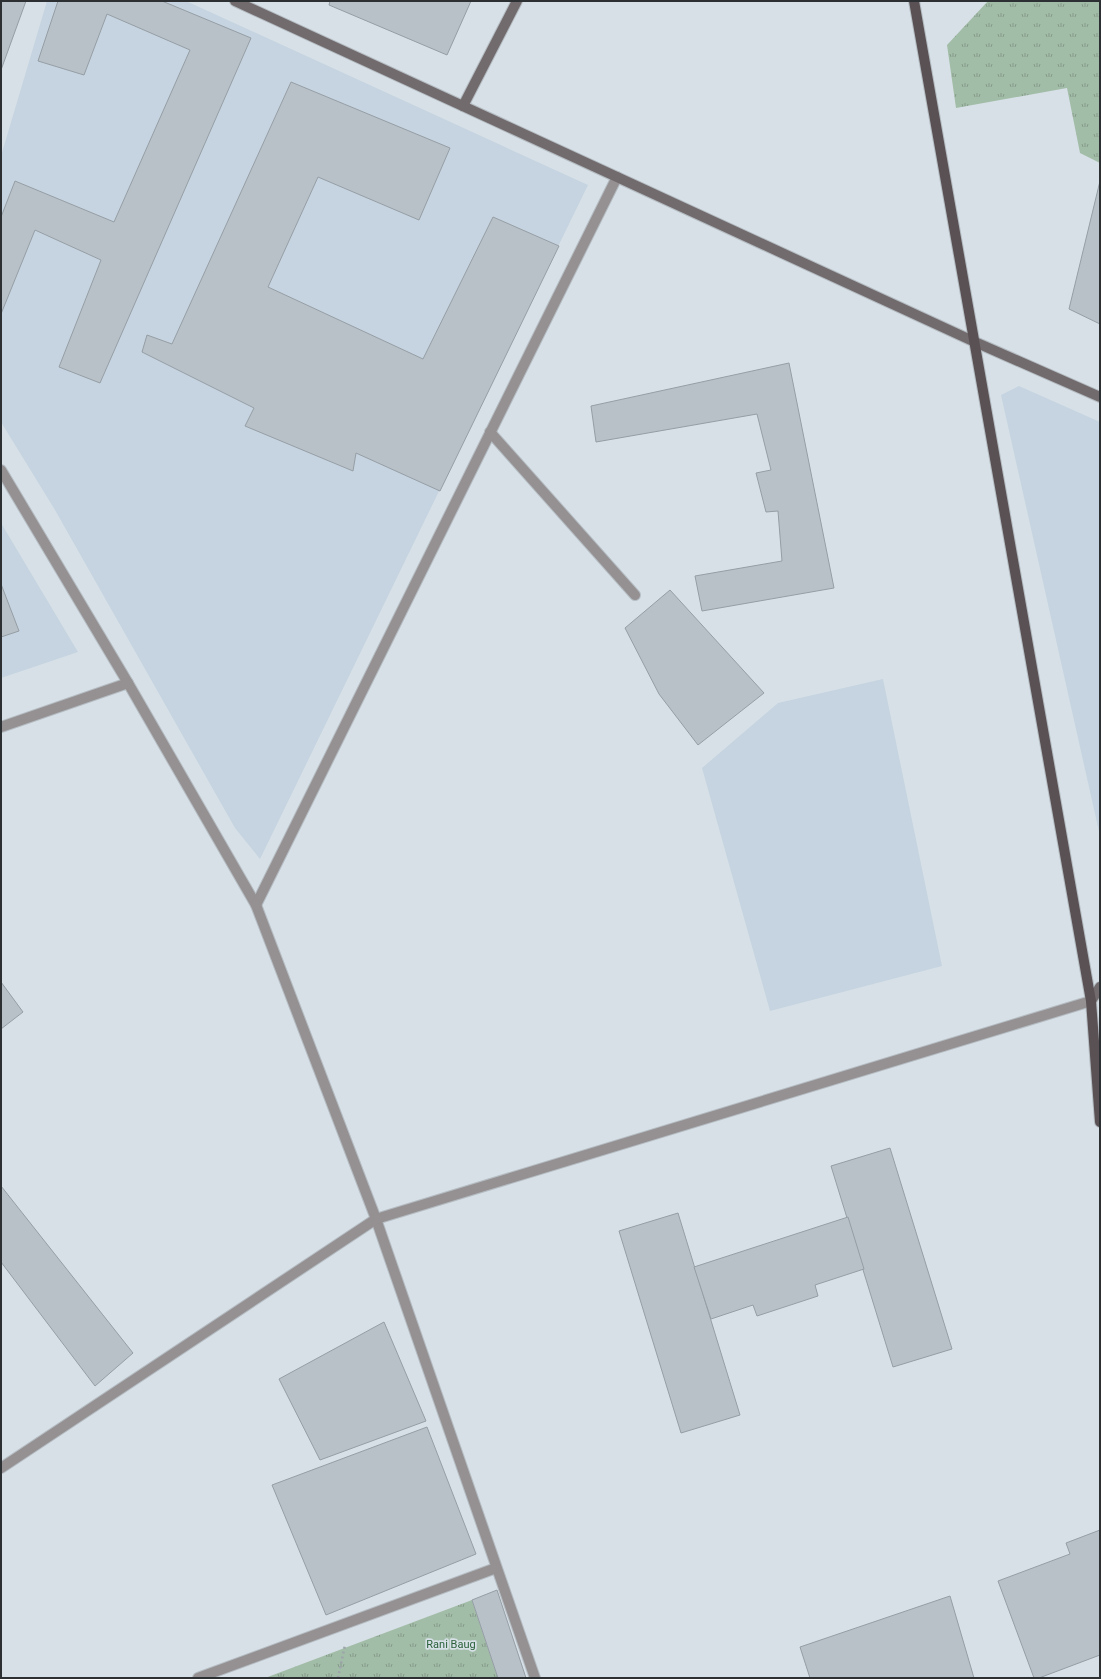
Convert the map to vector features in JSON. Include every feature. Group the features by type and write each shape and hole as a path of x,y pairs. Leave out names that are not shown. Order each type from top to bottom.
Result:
{"main road":[{"path":"914,1 1090,1001 1100,1122"}],"street":[{"path":"235,1 975,342 1100,397"},
{"path":"464,106 517,1"},
{"path":"256,905 617,177"},
{"path":"490,432 635,595"},
{"path":"1,470 128,684 256,905 376,1219 534,1678"},
{"path":"1,727 128,684"},
{"path":"1,1468 376,1219 1090,1001 1100,987"},
{"path":"198,1678 496,1568"}],"path":[{"path":"338,1678 349,1622"}],"shaded area":[{"path":"47,1 186,1 588,185 260,859 235,828 55,510 1,422 1,156"},
{"path":"1019,386 1100,422 1100,836 1001,395"},
{"path":"1,523 78,652 1,678"},
{"path":"883,679 942,966 770,1011 702,768 778,703"}],"green space":[{"path":"988,1 1100,1 1100,163 1080,153 1067,88 956,108 947,45"},
{"name":"Rani Baug","path":"472,1600 498,1678 265,1678"}],"building":[{"path":"1,1 26,1 1,70"},
{"path":"58,1 162,1 251,38 100,383 59,367 101,260 35,230 1,314 1,217 15,181 114,222 190,50 107,14 84,75 38,61"},
{"path":"330,1 471,1 447,55 329,5"},
{"path":"291,82 450,148 419,220 318,177 268,287 423,359 493,217 559,246 440,491 356,453 353,471 245,426 254,408 142,352 147,335 172,344"},
{"path":"1100,181 1100,324 1069,309"},
{"path":"789,363 834,588 702,611 695,576 782,561 778,511 766,512 756,473 771,470 757,414 596,442 591,406"},
{"path":"1,584 19,631 1,637"},
{"path":"670,590 764,693 698,745 659,694 625,628"},
{"path":"1,982 23,1012 1,1029"},
{"path":"890,1148 952,1349 893,1367 831,1166"},
{"path":"1,1186 133,1353 95,1386 1,1262"},
{"path":"678,1213 740,1415 681,1433 619,1231"},
{"path":"848,1217 864,1269 815,1285 818,1296 757,1316 753,1305 711,1319 694,1267"},
{"path":"384,1322 426,1421 320,1460 279,1379"},
{"path":"427,1427 476,1554 326,1615 272,1485"},
{"path":"1100,1530 1100,1655 1039,1678 1034,1678 998,1581 1070,1554 1066,1543"},
{"path":"497,1590 526,1678 498,1678 472,1600"},
{"path":"950,1596 974,1678 810,1678 800,1647"}]}
